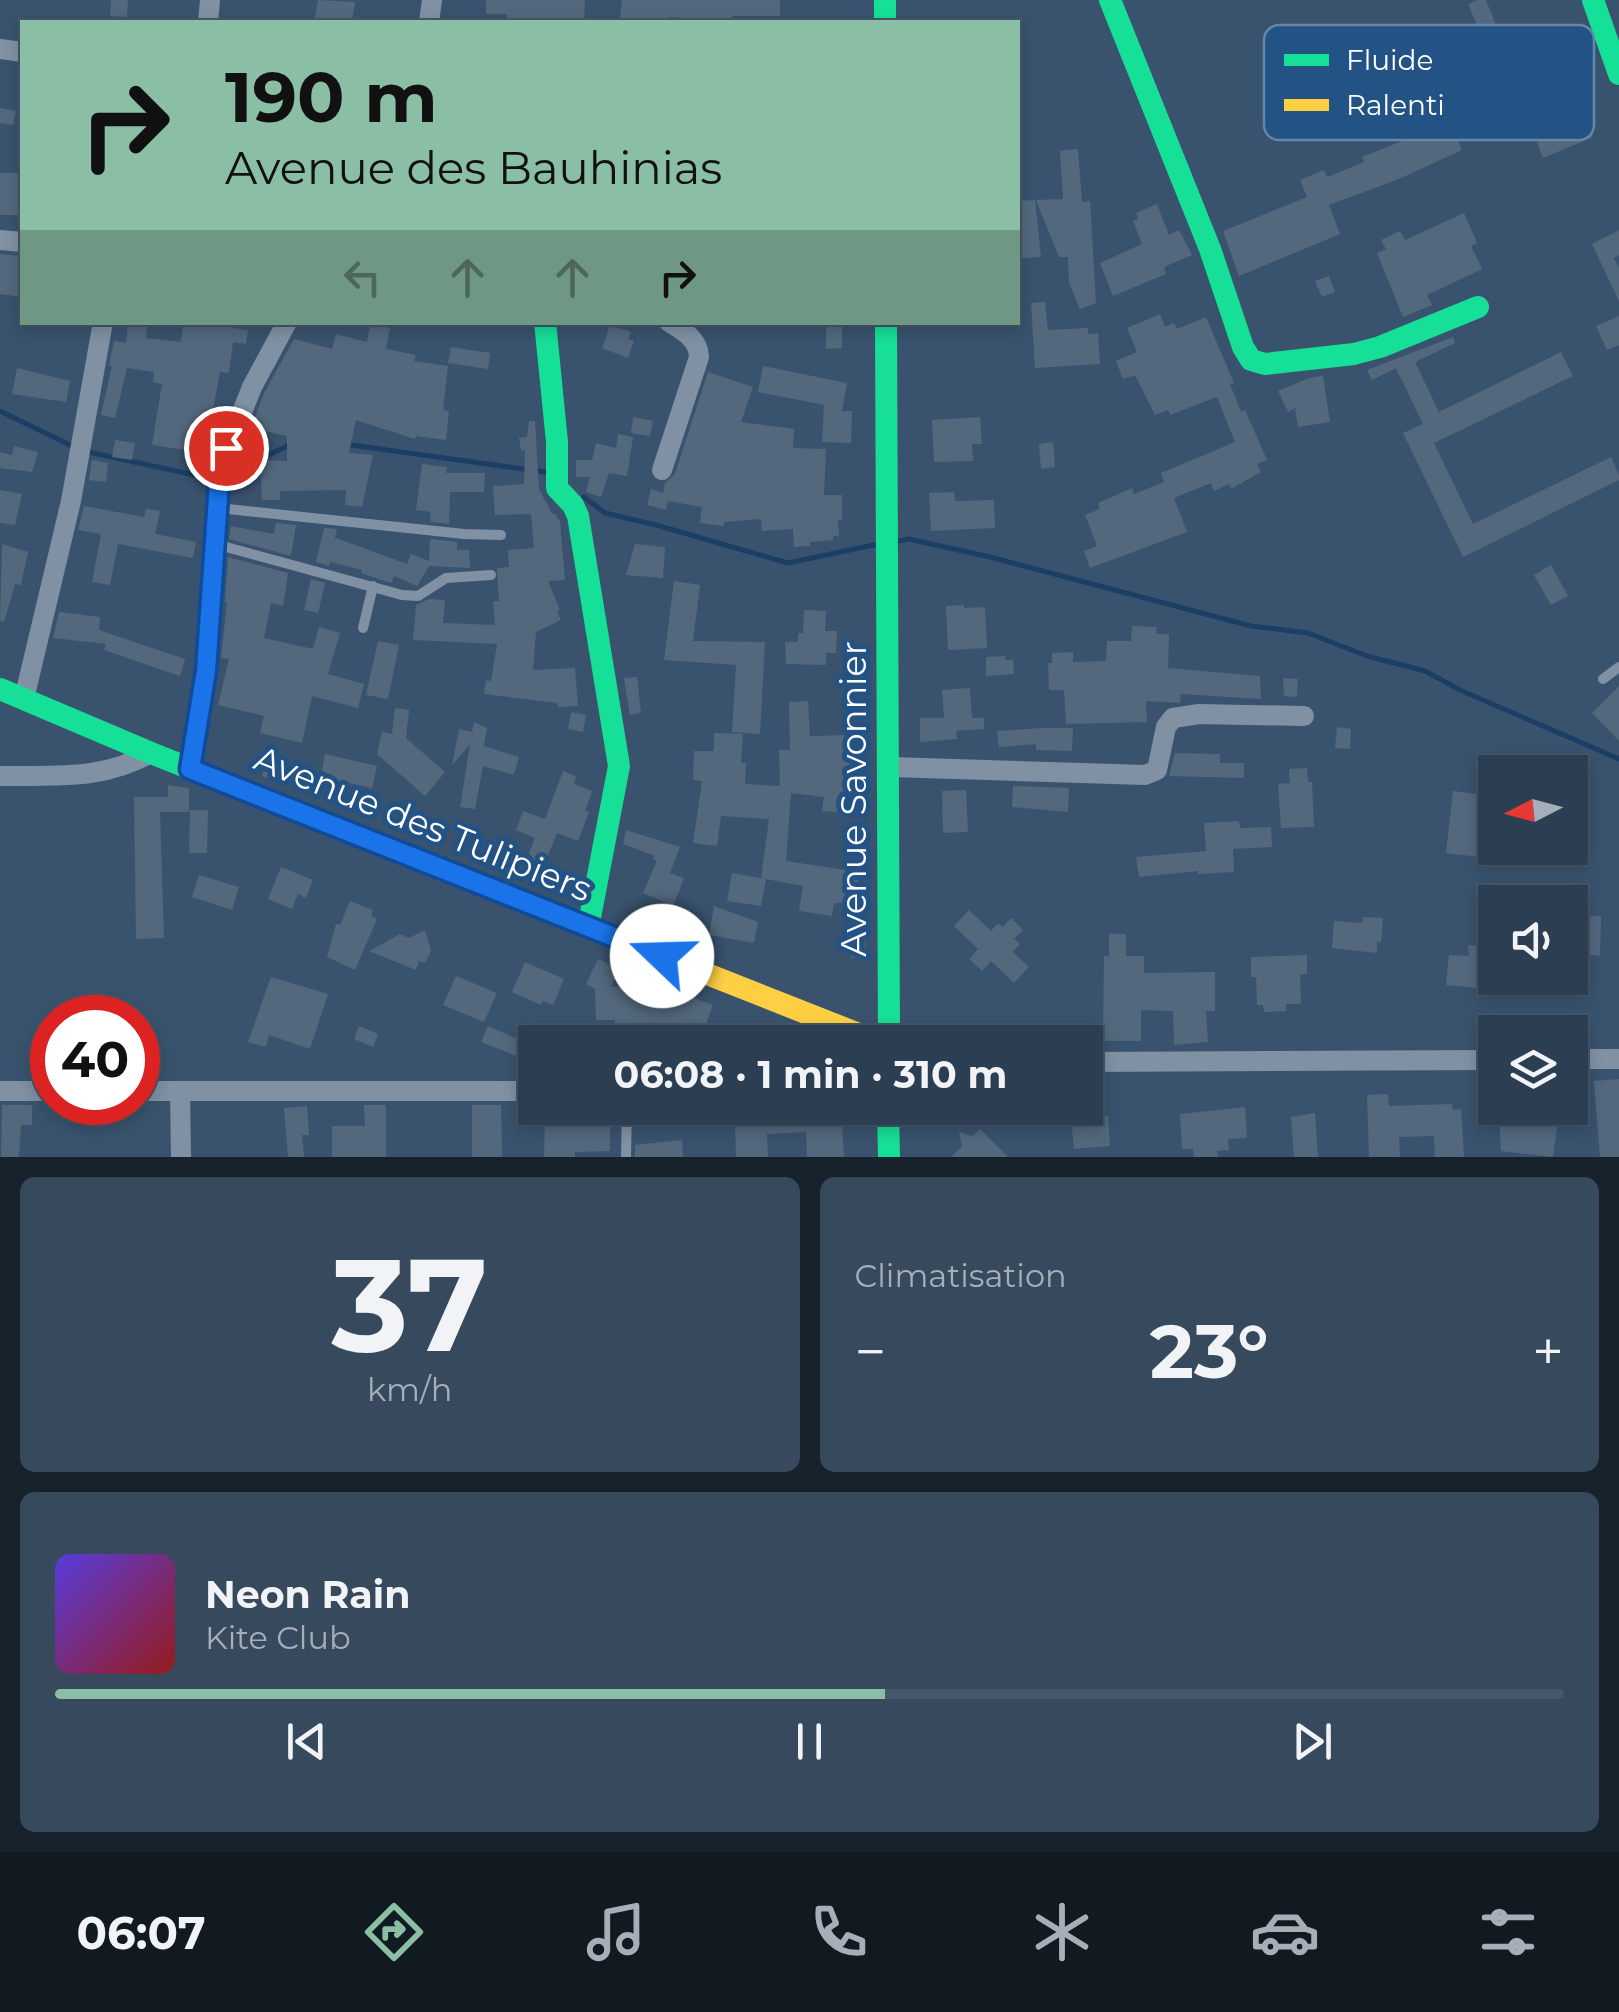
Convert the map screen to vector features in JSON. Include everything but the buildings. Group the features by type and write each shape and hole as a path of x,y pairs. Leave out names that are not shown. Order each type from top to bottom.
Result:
{"street":[{"path":"1110,0 1251,360 1265,364 1354,354 1478,307"},
{"path":"1593,0 1619,74"},
{"path":"24,699 81,451 102,325"},
{"path":"190,769 206,671 220,468 252,387 285,325"},
{"path":"545,325 556,484 578,516 618,748 612,812 588,928"},
{"path":"662,470 699,357 699,348 691,338 673,325"},
{"name":"Avenue Savonnier","path":"886,325 889,1025"},
{"name":"Avenue des Tulipiers","path":"0,689 150,753 836,1025"},
{"path":"890,768 1146,775 1157,770 1166,727 1177,716 1304,716"},
{"path":"0,776 112,772 150,753"},
{"path":"1588,1060 1619,1059"},
{"path":"1103,1062 1478,1060"},
{"path":"0,1091 30,1091"},
{"path":"160,1091 518,1091"},
{"path":"180,1091 181,1157"},
{"path":"888,1125 889,1157"}],"lane":[{"path":"219,500 501,535"},
{"path":"215,544 418,596 446,578 491,575"},
{"path":"363,628 373,586"},
{"path":"1603,679 1619,667"},
{"path":"626,1157 627,1125"}],"waterway":[{"path":"0,411 74,447"},
{"path":"225,472 240,469 293,443"},
{"path":"344,444 545,472"},
{"path":"84,451 199,476 215,474"},
{"path":"584,497 605,513 788,563 878,544"},
{"path":"899,541 909,539 990,557 1251,626 1308,633 1367,656 1425,671 1619,759"}],"traffic: fast":[{"path":"885,0 885,20"},
{"path":"1110,0 1251,360 1265,364 1354,354 1478,307"},
{"path":"1593,0 1619,74"},
{"path":"545,325 557,442 557,488 578,516 619,766 588,928"},
{"path":"886,325 889,1025"},
{"path":"0,689 601,932"},
{"path":"888,1125 889,1157"}],"traffic: slow":[{"path":"601,932 836,1025"}],"route":[{"path":"226,448 220,468 206,671 190,769 662,956"}]}
